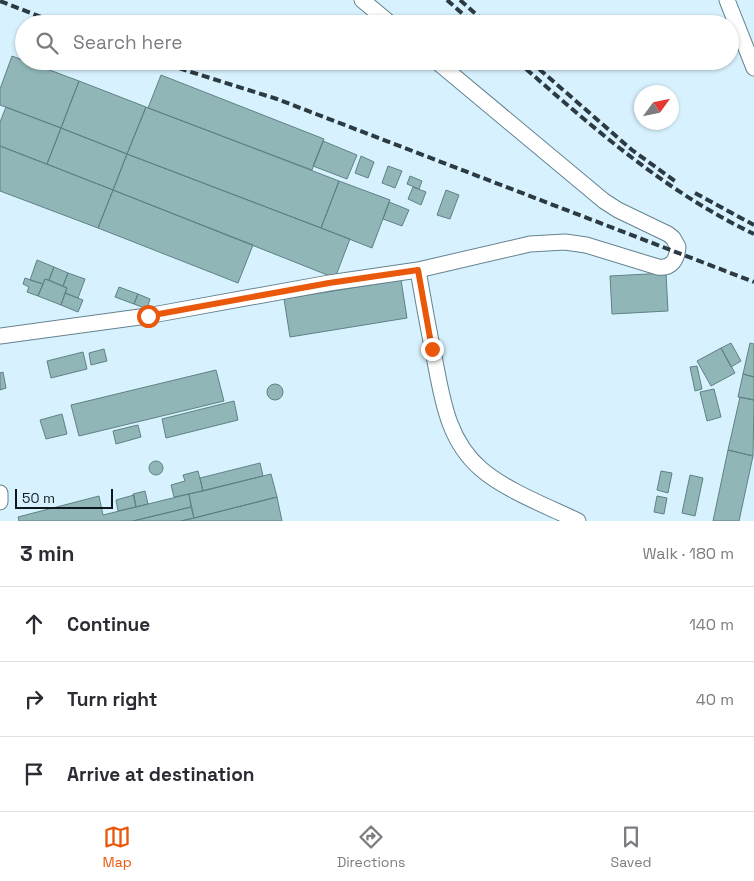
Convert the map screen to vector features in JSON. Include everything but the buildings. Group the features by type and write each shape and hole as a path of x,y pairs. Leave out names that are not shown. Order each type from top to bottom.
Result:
{"street":[{"path":"362,0 380,15"},
{"path":"726,0 732,15"},
{"path":"739,32 754,68"},
{"path":"0,336 148,316 329,283 418,270 530,244 565,242 586,245 663,268 672,264 678,247 674,238 604,201 447,70"},
{"path":"418,270 445,411 463,450 480,468 495,480 578,521"},
{"path":"0,493 0,502"}],"railway":[{"path":"447,0 464,15"},
{"path":"460,0 477,15"},
{"path":"0,1 36,15"},
{"path":"185,70 277,99 754,282"},
{"path":"528,70 601,133 659,178 721,217 754,234"},
{"path":"540,70 632,150 675,181"},
{"path":"695,193 754,225"}],"route":[{"path":"148,316 329,283 418,270 432,349"}]}
